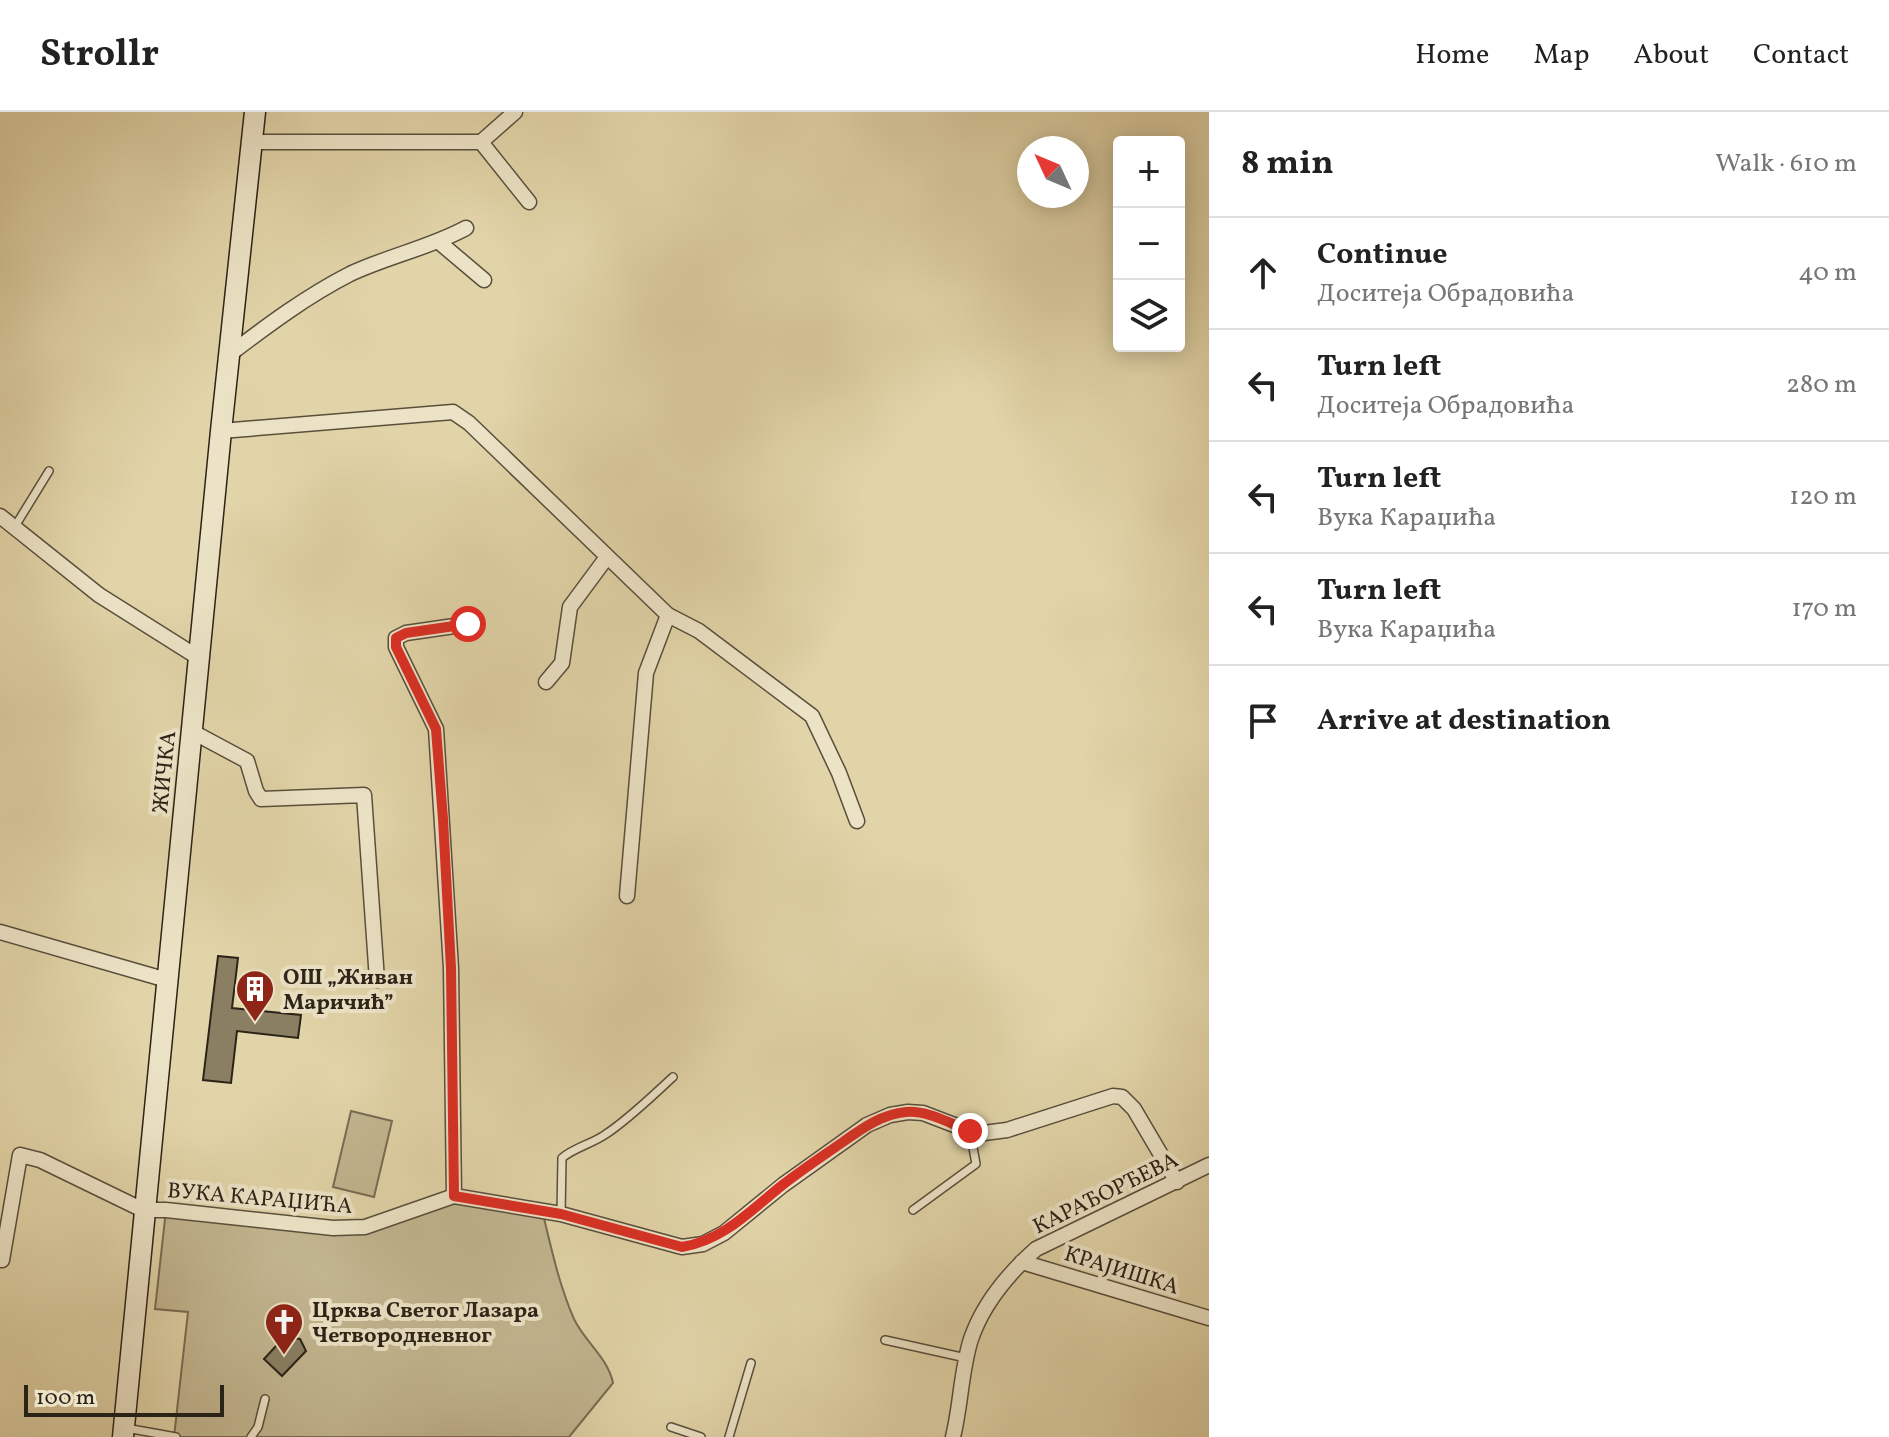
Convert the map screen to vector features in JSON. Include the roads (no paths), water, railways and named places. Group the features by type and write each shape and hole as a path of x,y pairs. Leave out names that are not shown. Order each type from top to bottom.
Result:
{"main road":[{"name":"ЖИЧКА","path":"123,1432 255,112"}],"street":[{"path":"252,142 481,142 515,112"},
{"path":"481,142 529,202"},
{"path":"230,354 278,317 349,275 400,253 439,242 466,228"},
{"path":"439,242 484,280"},
{"path":"221,431 453,412 469,423 668,615 699,631 812,716 857,821"},
{"path":"0,516 99,595 199,658"},
{"path":"546,682 562,663 570,607 607,557"},
{"path":"627,896 646,673 668,615"},
{"path":"454,1196 451,968 436,729 396,647 396,638 406,633 468,624"},
{"path":"191,731 247,761 261,799 364,795 377,980"},
{"path":"0,932 167,980"},
{"name":"ВУКА КАРАЏИЋА","path":"143,1210 333,1228 365,1227 454,1196 561,1214 682,1247 703,1244 724,1233 783,1185 867,1125 890,1115 923,1113 970,1131 984,1133 1007,1130 1099,1099 1122,1097 1134,1109 1177,1182"},
{"path":"2,1260 20,1155 40,1160 143,1210"},
{"name":"КАРАЂОРЂЕВА","path":"953,1437 971,1339 996,1293 1022,1262 1036,1249 1209,1165"},
{"name":"КРАЈИШКА","path":"1022,1262 1209,1318"}],"lane":[{"path":"14,528 49,471"},
{"path":"561,1214 562,1158 622,1124 673,1077"},
{"path":"913,1210 976,1164 970,1131"},
{"path":"885,1340 968,1358"},
{"path":"729,1437 751,1363"},
{"path":"251,1437 258,1427 265,1399"},
{"path":"671,1427 701,1437"},
{"path":"123,1432 176,1437"}],"place":[{"name":"ОШ „Живан Маричић”","path":"255,1023"},
{"name":"Црква Светог Лазара Четвородневног","path":"284,1356"}]}
